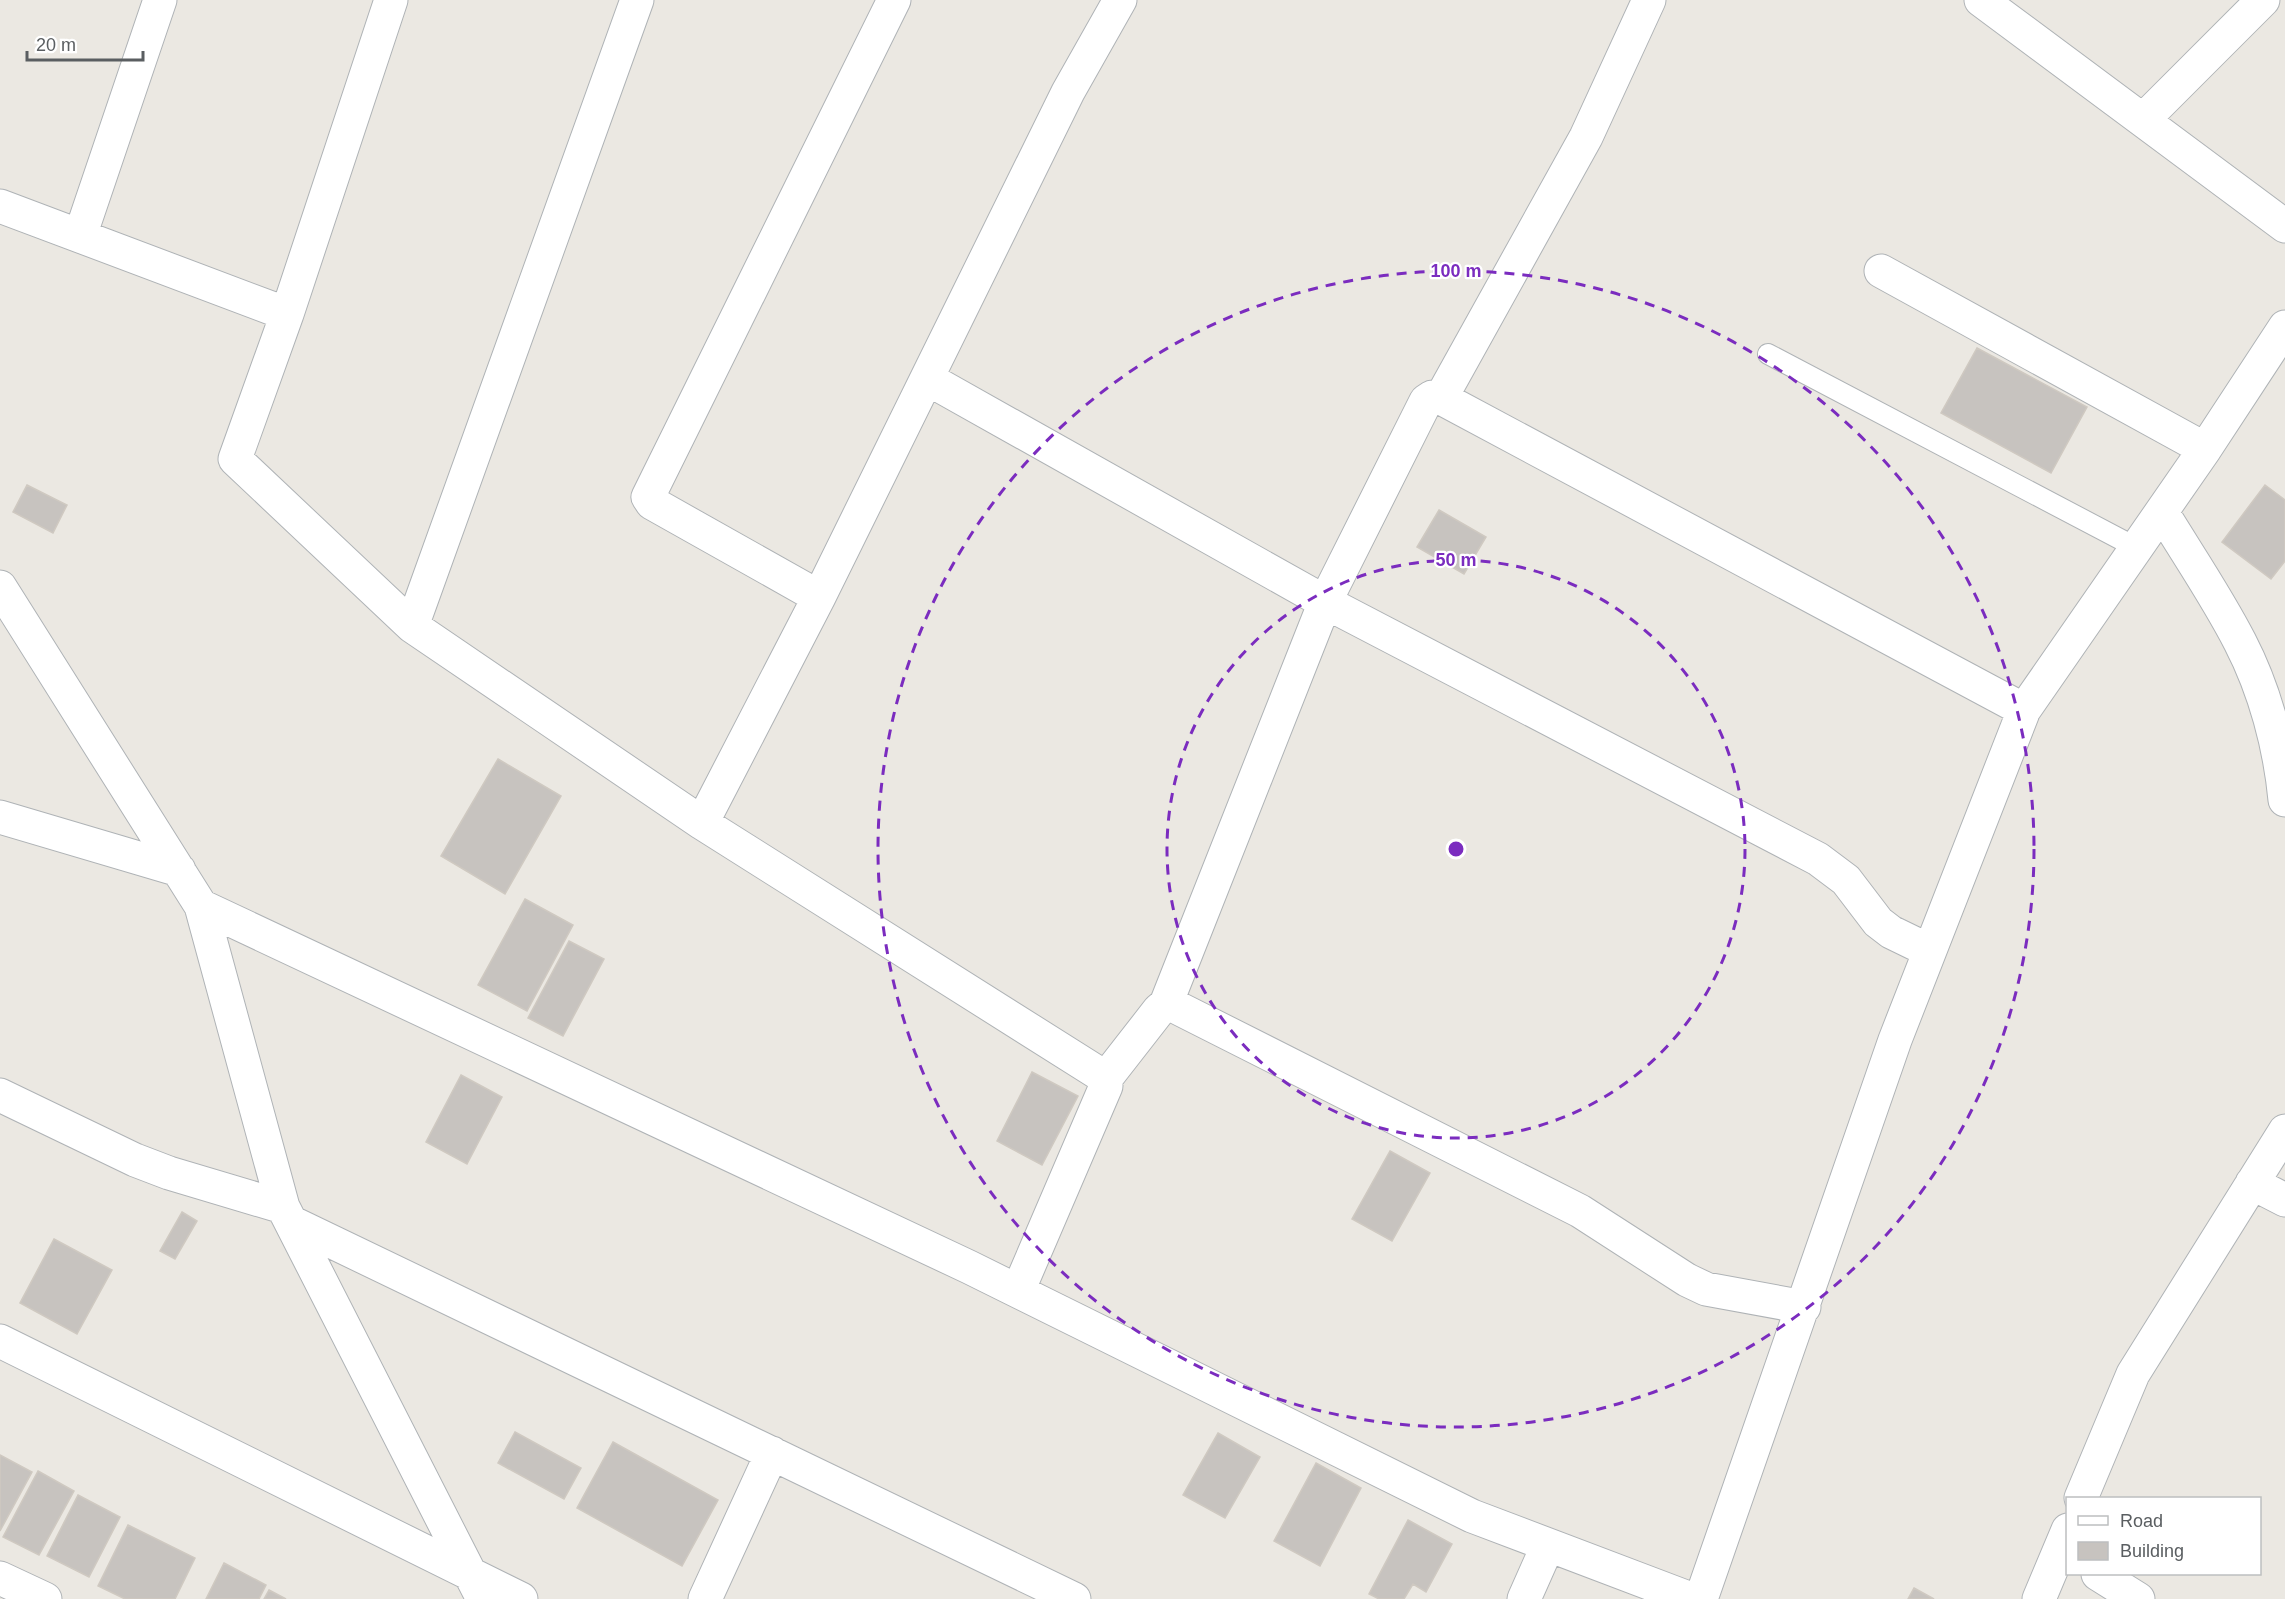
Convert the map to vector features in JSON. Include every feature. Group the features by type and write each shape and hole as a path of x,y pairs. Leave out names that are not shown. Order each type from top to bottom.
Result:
{"street":[{"path":"80,236 160,0"},
{"path":"391,0 287,314 235,459 412,626 702,823 1106,1078"},
{"path":"412,626 637,0"},
{"path":"819,597 652,503 648,497 894,0"},
{"path":"702,823 819,597 1068,92 1120,0"},
{"path":"1441,398 1586,137 1649,0"},
{"path":"1982,0 2285,226"},
{"path":"2144,119 2263,0"},
{"path":"0,206 287,314"},
{"path":"1881,271 2205,449"},
{"path":"1701,1599 1928,950 2024,710 2205,449 2285,327"},
{"path":"928,379 1325,602 1818,859 1846,880 1878,922 1891,932 1928,950"},
{"path":"1018,1291 1106,1086 1106,1078 1166,1004 1325,602 1426,401 1432,397 1441,398 2024,710"},
{"path":"2162,512 2241,642 2262,694 2276,742 2285,800"},
{"path":"0,587 201,906 288,1215 478,1587"},
{"path":"0,817 179,870"},
{"path":"201,906 1018,1291 1472,1516 1691,1599"},
{"path":"1166,1004 1580,1210 1687,1280 1706,1289 1804,1307"},
{"path":"0,1095 135,1160 288,1215 771,1453 1074,1599"},
{"path":"2081,1497 2133,1374 2285,1131"},
{"path":"2252,1183 2285,1200"},
{"path":"0,1341 478,1587 521,1599"},
{"path":"705,1599 771,1453"},
{"path":"2038,1599 2065,1544"},
{"path":"1524,1599 1548,1545"},
{"path":"2100,1575 2138,1599"},
{"path":"0,1578 45,1599"}],"lane":[{"path":"1768,354 2136,548"}],"building":[{"path":"1977,348 2087,407 2051,473 1941,413"},
{"path":"27,485 67,505 53,533 13,512"},
{"path":"2265,485 2285,500 2285,561 2271,579 2222,542"},
{"path":"1439,510 1486,537 1464,574 1417,547"},
{"path":"498,759 561,796 505,894 441,856"},
{"path":"525,899 573,925 527,1011 478,985"},
{"path":"569,941 604,959 563,1036 528,1018"},
{"path":"1032,1072 1078,1096 1042,1165 997,1141"},
{"path":"461,1075 502,1097 467,1164 426,1142"},
{"path":"1390,1151 1430,1173 1392,1241 1352,1219"},
{"path":"182,1212 197,1221 175,1259 160,1251"},
{"path":"54,1239 112,1270 77,1334 20,1303"},
{"path":"515,1432 581,1468 564,1499 498,1463"},
{"path":"1218,1433 1260,1457 1225,1518 1183,1495"},
{"path":"613,1442 718,1500 682,1566 577,1508"},
{"path":"0,1455 32,1472 0,1531"},
{"path":"1316,1463 1361,1488 1320,1566 1274,1541"},
{"path":"38,1471 74,1491 39,1555 3,1537"},
{"path":"78,1495 120,1517 89,1577 47,1556"},
{"path":"1408,1520 1452,1544 1426,1592 1413,1584 1404,1599 1379,1599 1369,1594"},
{"path":"128,1525 195,1558 175,1599 125,1599 98,1586"},
{"path":"224,1563 266,1585 259,1599 206,1599"},
{"path":"1914,1588 1934,1599 1908,1599"},
{"path":"269,1590 286,1599 264,1599"}]}
